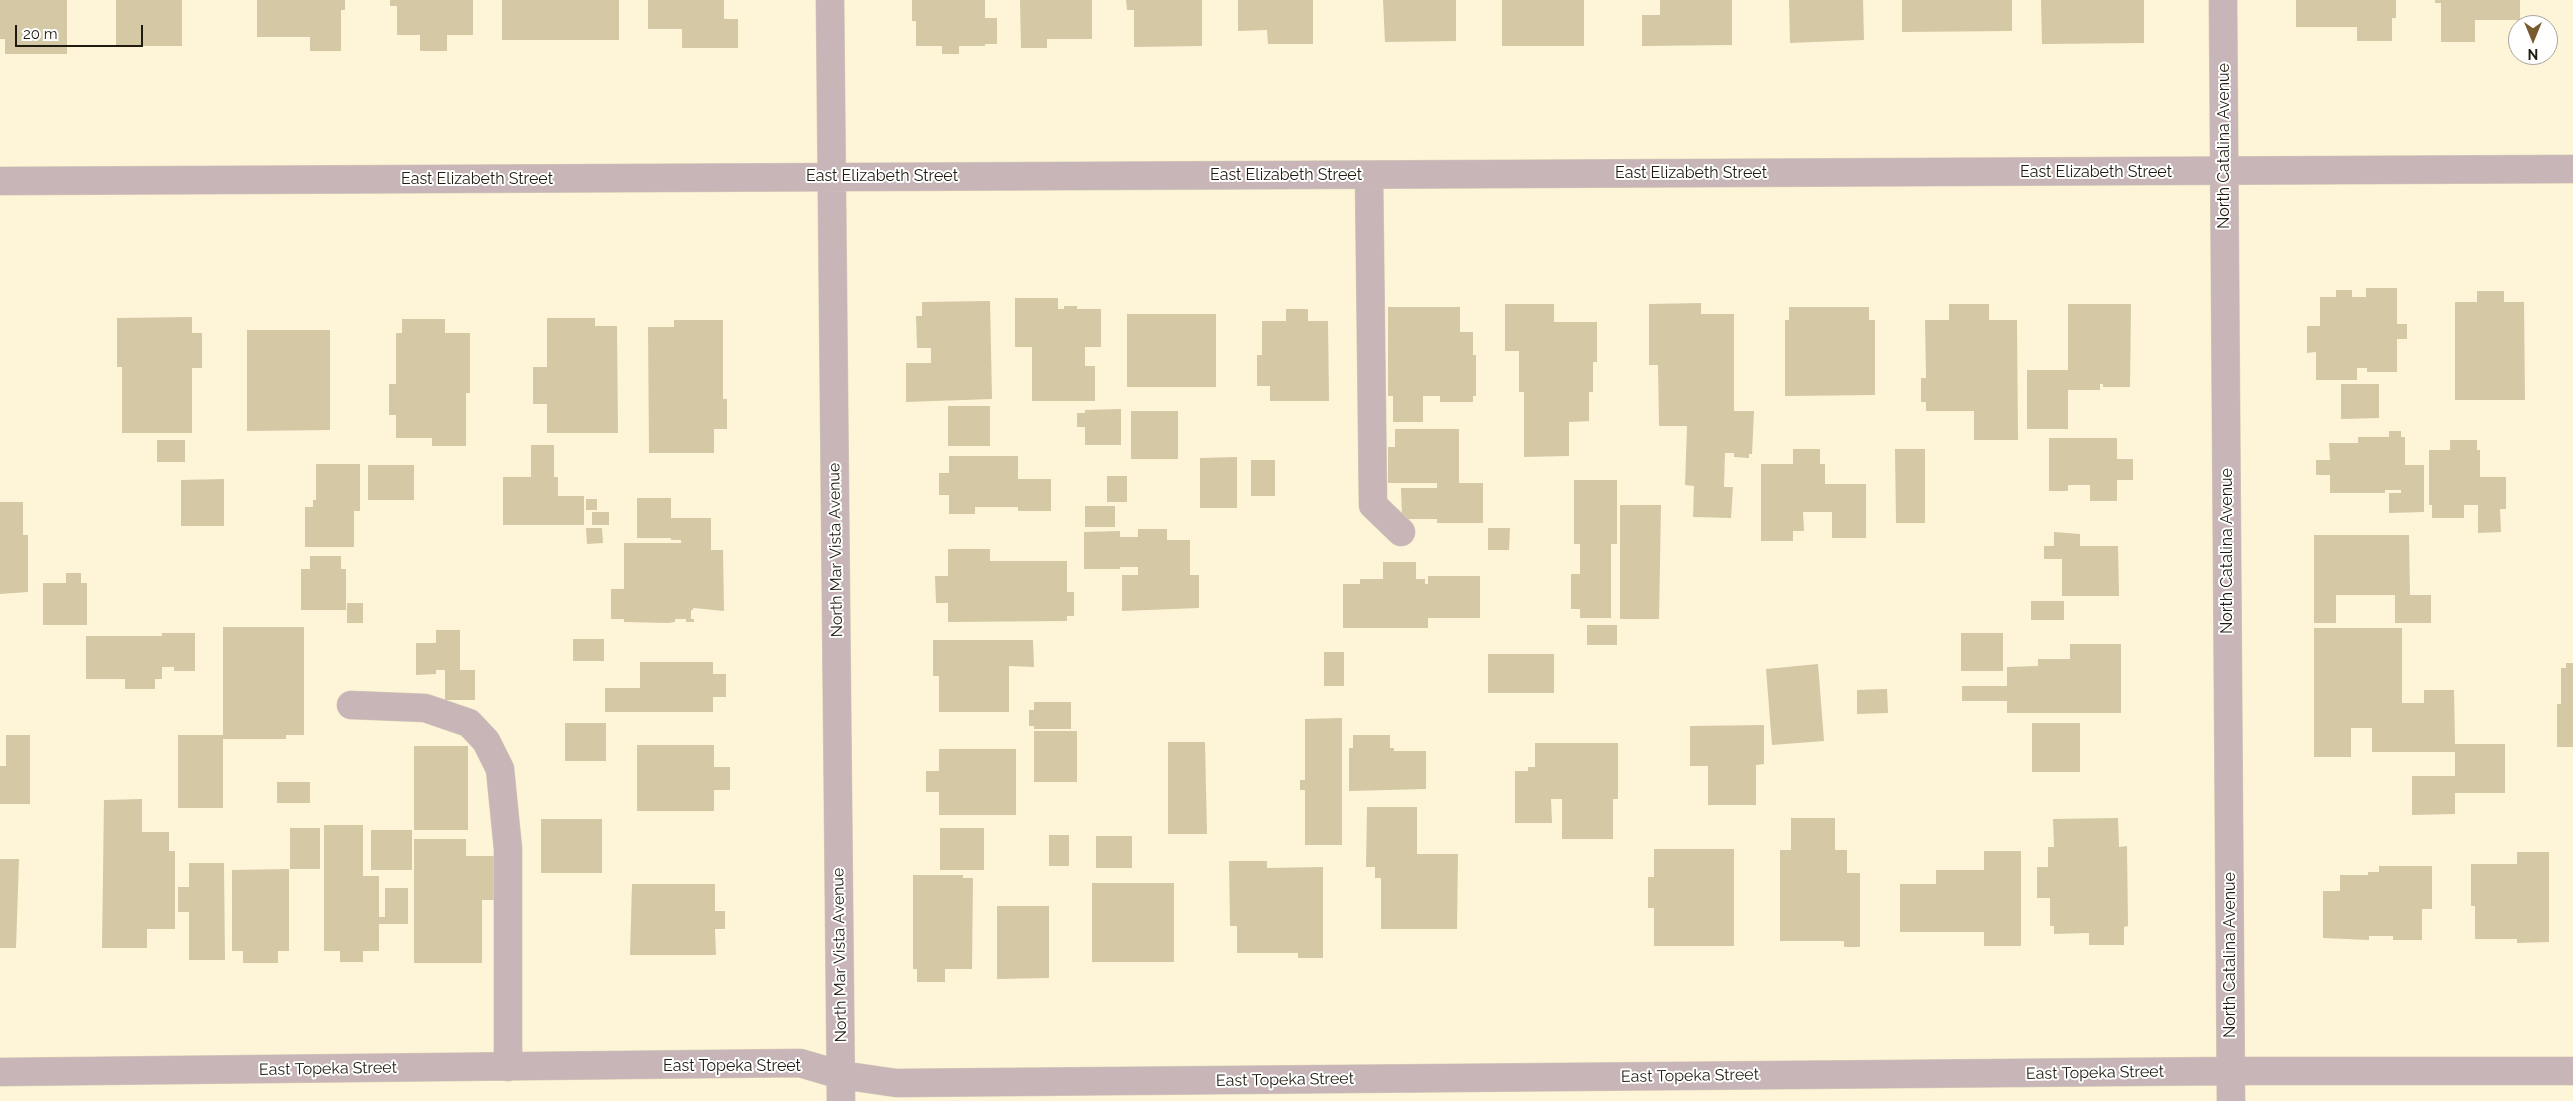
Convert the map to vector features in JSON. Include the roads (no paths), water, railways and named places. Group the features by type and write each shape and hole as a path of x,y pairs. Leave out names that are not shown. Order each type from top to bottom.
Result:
{"street":[{"name":"North Mar Vista Avenue","path":"830,0 841,1088"},
{"name":"North Catalina Avenue","path":"2223,0 2231,1101"},
{"name":"East Elizabeth Street","path":"0,181 2573,169"},
{"path":"1369,175 1373,505 1401,532"},
{"path":"352,705 425,708 469,723 486,741 500,769 508,849 508,1067"},
{"name":"East Topeka Street","path":"0,1072 800,1063 841,1088 896,1083 2231,1071 2573,1071"}]}
